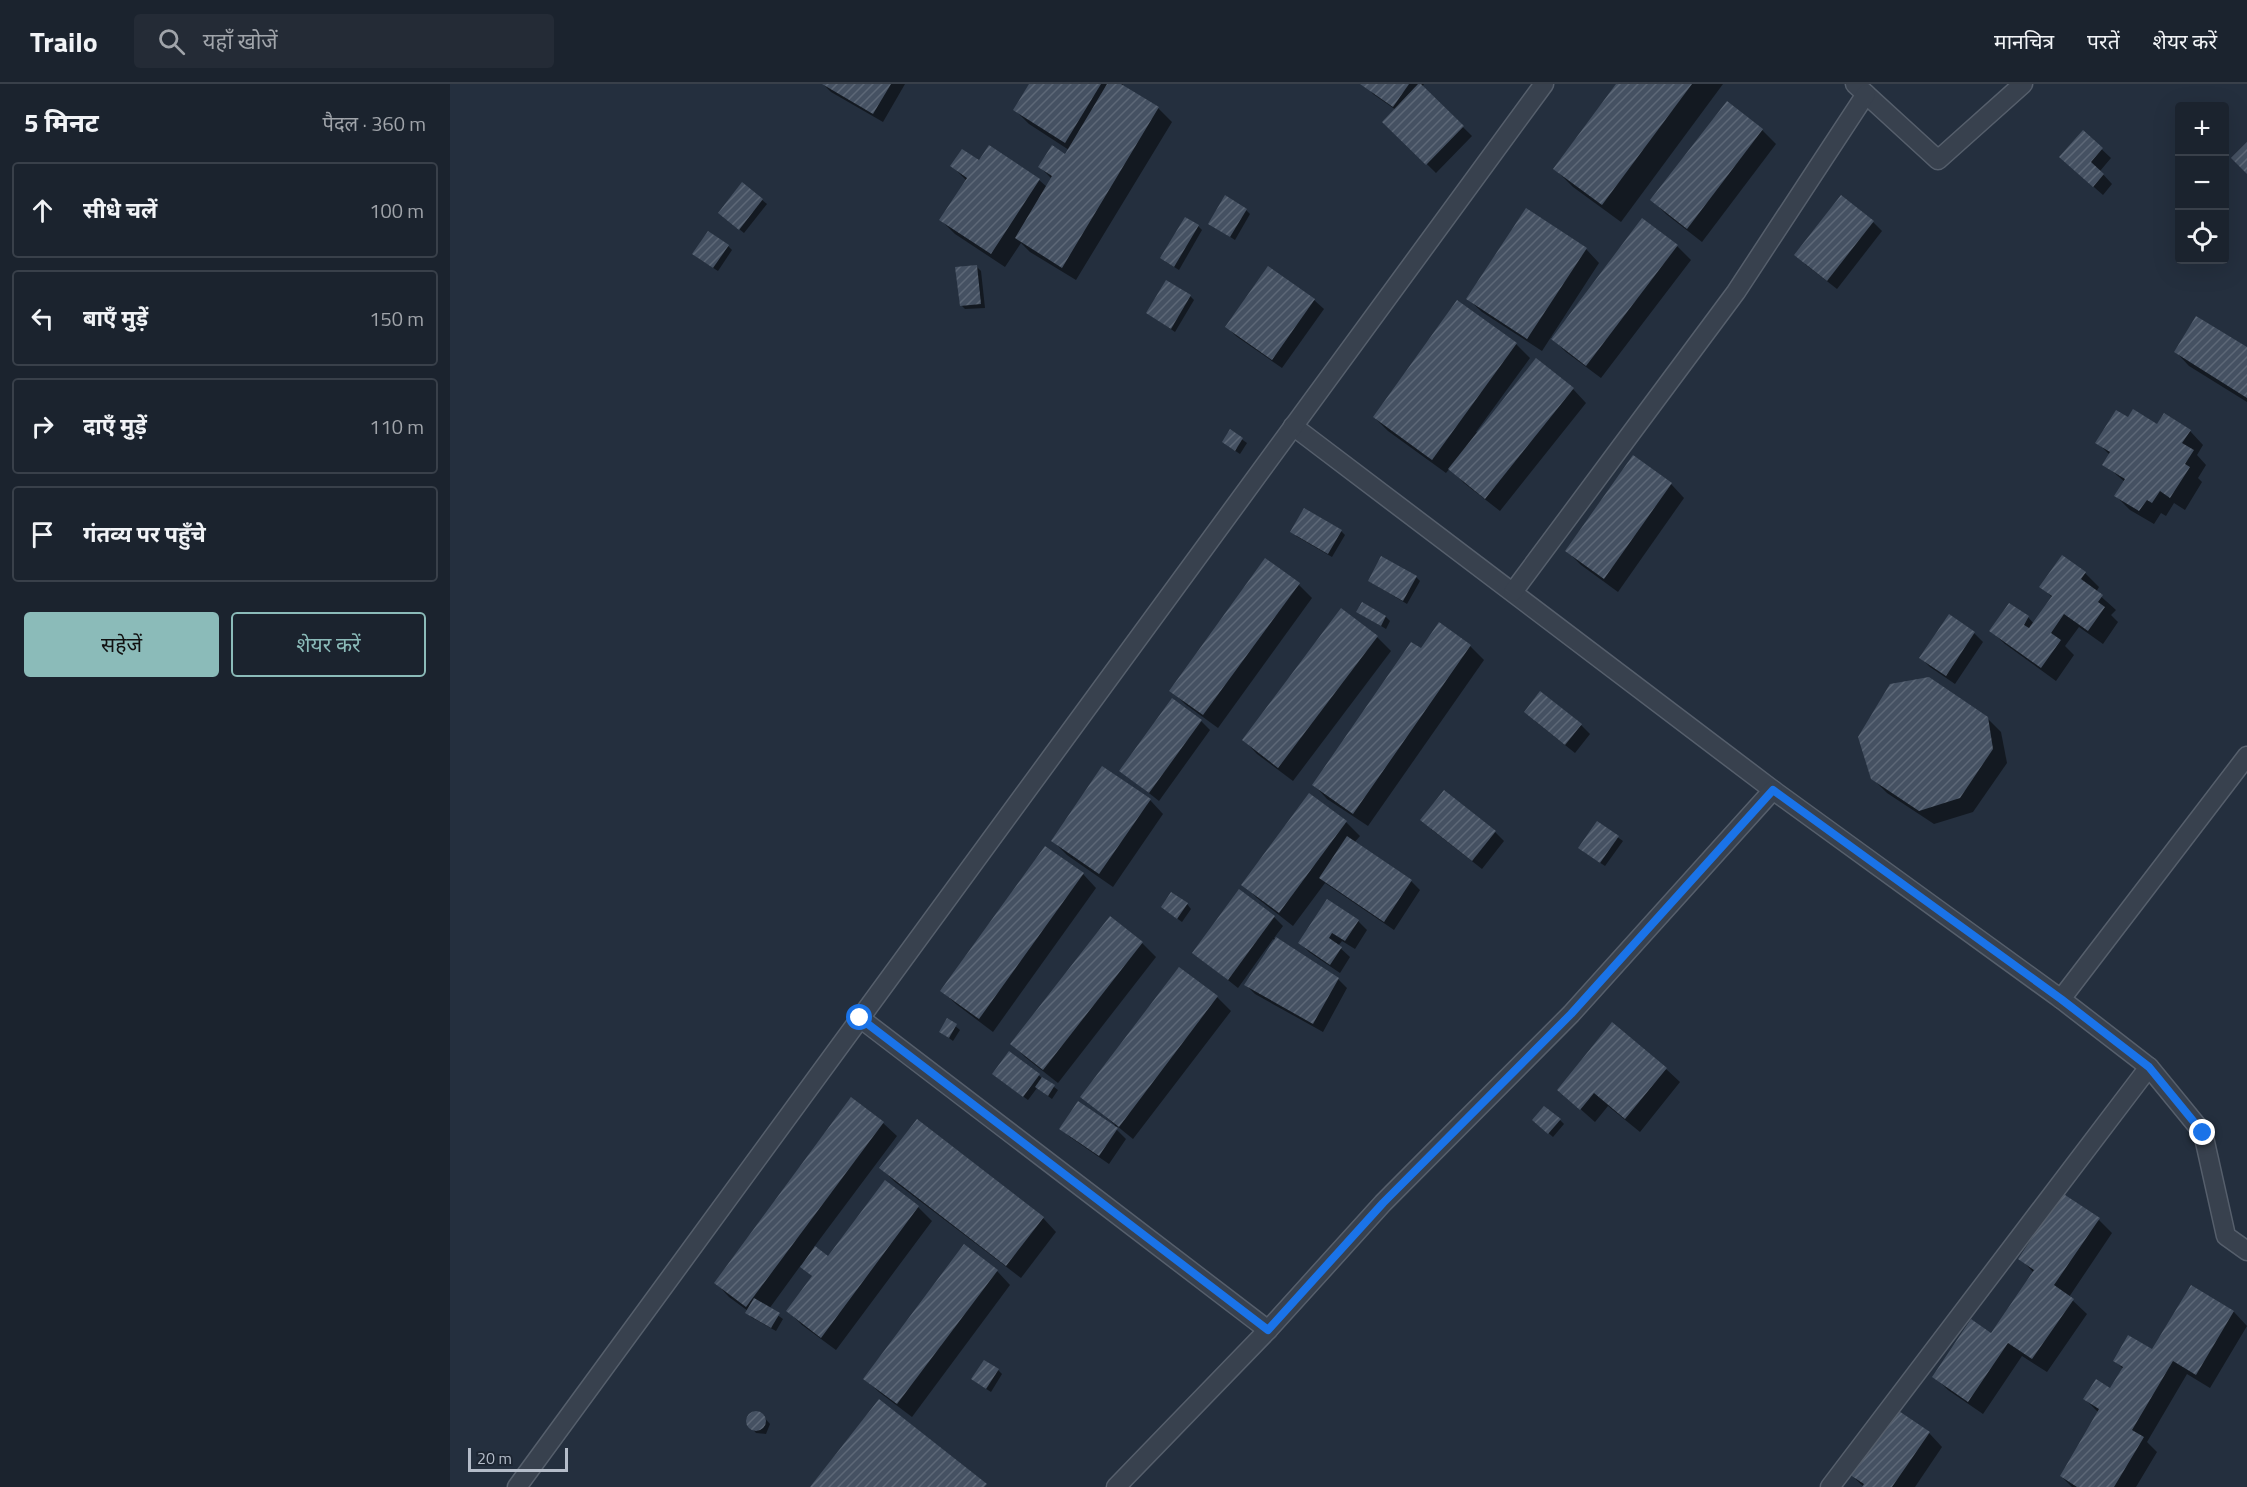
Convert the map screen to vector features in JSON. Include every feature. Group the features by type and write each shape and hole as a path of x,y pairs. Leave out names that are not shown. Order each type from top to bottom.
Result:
{"lane":[{"path":"517,1487 1544,84"},
{"path":"1513,592 1736,292 1860,89 1938,160 2023,84"},
{"path":"1293,426 1773,790 2061,999 2149,1067 2203,1133 2226,1236 2247,1251"},
{"path":"2061,999 2247,756"},
{"path":"1116,1487 1268,1330 1383,1203 1571,1014 1773,790"},
{"path":"860,1018 1268,1330"},
{"path":"1830,1487 2149,1067"}],"building":[{"path":"822,84 891,84 873,114"},
{"path":"1029,84 1101,84 1065,143 1013,110"},
{"path":"1107,84 1121,84 1159,107 1062,268 1015,238 1052,176 1038,167 1052,145 1065,154"},
{"path":"1360,84 1409,84 1393,107"},
{"path":"1418,84 1421,84 1464,126 1426,165 1382,122"},
{"path":"1616,84 1692,84 1602,205 1553,169"},
{"path":"1727,101 1763,129 1687,229 1650,200"},
{"path":"2083,130 2103,148 2091,162 2104,174 2093,187 2059,157"},
{"path":"2247,142 2247,174 2231,158"},
{"path":"989,145 1040,179 991,254 939,220 967,178 950,166 962,149 979,160"},
{"path":"742,182 763,199 739,230 718,213"},
{"path":"1225,195 1247,209 1230,237 1208,224"},
{"path":"1841,195 1874,221 1827,281 1794,255"},
{"path":"1526,208 1587,248 1527,339 1466,299"},
{"path":"1185,217 1199,225 1174,267 1160,258"},
{"path":"1642,218 1678,245 1586,366 1551,339"},
{"path":"708,231 729,245 713,268 692,254"},
{"path":"977,265 981,304 960,306 955,267"},
{"path":"1268,266 1315,299 1272,360 1225,327"},
{"path":"1166,280 1191,295 1171,329 1146,313"},
{"path":"1457,300 1517,343 1432,460 1373,417"},
{"path":"2196,316 2247,347 2247,398 2174,352"},
{"path":"1536,358 1574,388 1485,499 1448,469"},
{"path":"2133,409 2157,424 2164,413 2191,430 2182,443 2194,450 2185,464 2190,467 2170,498 2160,491 2152,503 2147,500 2139,511 2114,496 2125,479 2102,465 2110,452 2095,443 2116,410 2128,417"},
{"path":"1230,429 1243,438 1235,451 1222,442"},
{"path":"1633,455 1672,483 1604,579 1565,551"},
{"path":"1304,508 1342,530 1328,554 1290,532"},
{"path":"2062,555 2086,572 2081,579 2103,595 2098,602 2105,607 2088,631 2064,614 2051,633 2061,640 2041,668 1989,631 2009,603 2029,616 2024,625 2029,628 2052,596 2039,587"},
{"path":"1381,556 1417,576 1403,601 1368,581"},
{"path":"1265,558 1300,583 1203,715 1169,691"},
{"path":"1362,602 1386,616 1381,626 1356,612"},
{"path":"1341,608 1378,636 1278,768 1242,740"},
{"path":"1949,614 1975,632 1946,676 1919,658"},
{"path":"1439,622 1471,645 1353,814 1312,785 1411,642 1421,648"},
{"path":"1929,677 1988,717 1993,749 1960,798 1919,811 1871,779 1858,737 1890,684"},
{"path":"1540,691 1582,724 1565,745 1524,712"},
{"path":"1172,698 1202,720 1149,793 1119,771"},
{"path":"1102,766 1151,799 1099,874 1051,841"},
{"path":"1444,790 1496,831 1472,861 1420,820"},
{"path":"1309,793 1347,821 1279,913 1241,885"},
{"path":"1597,821 1619,836 1600,863 1578,848"},
{"path":"1347,836 1412,880 1384,922 1319,878"},
{"path":"1045,846 1084,873 979,1019 940,991"},
{"path":"1239,889 1275,916 1228,980 1192,953"},
{"path":"1171,892 1188,903 1177,919 1161,907"},
{"path":"1327,899 1359,920 1345,941 1332,933 1329,938 1342,947 1330,965 1298,943"},
{"path":"1110,916 1143,942 1043,1070 1010,1044"},
{"path":"1276,937 1339,978 1313,1024 1244,985"},
{"path":"1179,967 1218,996 1119,1127 1080,1097"},
{"path":"947,1018 957,1024 949,1038 939,1032"},
{"path":"1612,1022 1667,1068 1625,1119 1594,1093 1580,1110 1557,1090"},
{"path":"1009,1051 1040,1074 1023,1097 992,1074"},
{"path":"1042,1077 1055,1085 1048,1096 1035,1087"},
{"path":"851,1097 884,1122 746,1307 714,1283"},
{"path":"1078,1101 1118,1128 1099,1156 1059,1129"},
{"path":"1544,1106 1561,1119 1548,1134 1532,1120"},
{"path":"917,1119 1044,1217 1006,1266 879,1168"},
{"path":"885,1180 919,1206 821,1338 786,1311 812,1276 800,1267 815,1246 828,1256"},
{"path":"2062,1193 2100,1218 2054,1285 2074,1299 2032,1359 2008,1343 1968,1402 1932,1377 1971,1319 1991,1333 2034,1270 2018,1259"},
{"path":"964,1244 998,1270 897,1404 863,1379"},
{"path":"2191,1285 2234,1311 2196,1375 2173,1361 2132,1430 2144,1437 2114,1487 2077,1487 2060,1476 2099,1409 2083,1399 2096,1379 2110,1388 2123,1367 2113,1361 2128,1335 2152,1349"},
{"path":"754,1298 780,1313 771,1328 745,1313"},
{"path":"984,1360 999,1369 986,1389 971,1379"},
{"path":"879,1399 987,1484 984,1487 810,1487"},
{"path":"1893,1407 1930,1432 1892,1487 1862,1487 1864,1484 1847,1473"},
{"path":"756,1411 763,1414 766,1421 763,1428 756,1431 749,1428 746,1421 749,1414"}],"route":[{"path":"860,1018 1268,1330 1383,1203 1571,1014 1773,790 2061,999 2149,1067 2203,1133"}]}
